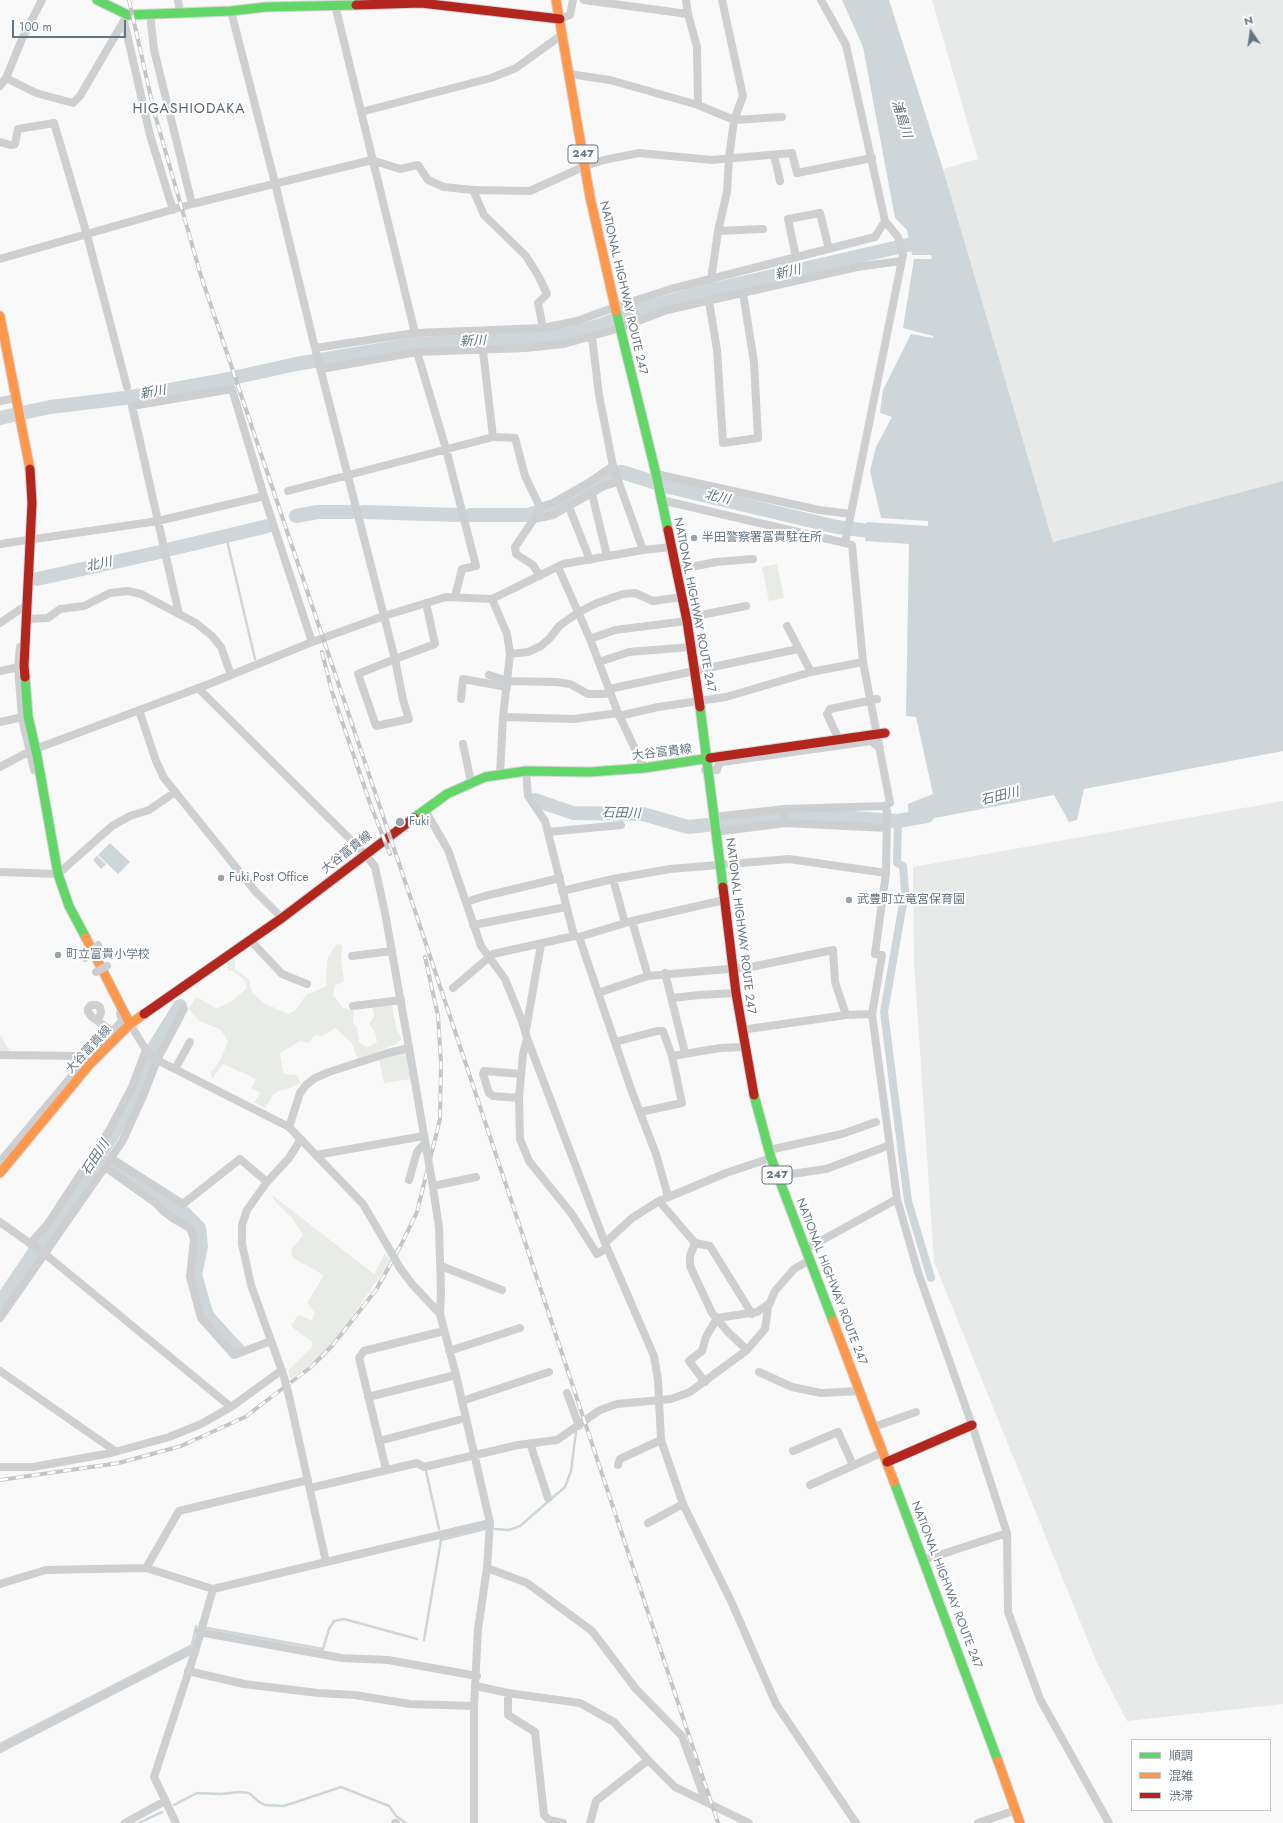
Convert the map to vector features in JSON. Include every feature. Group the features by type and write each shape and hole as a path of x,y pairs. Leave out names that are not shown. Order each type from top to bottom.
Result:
{"main road":[{"path":"97,0 126,18 150,14 231,11 266,4 318,3 335,5 364,2 421,3 560,19"},
{"name":"NATIONAL HIGHWAY ROUTE 247","path":"556,0 590,197 614,307 656,474 687,620 699,701 706,760 705,770 720,866 744,1047 751,1086 768,1156 778,1176 806,1250 807,1261 874,1427 1020,1823"},
{"path":"0,316 15,402 29,459 32,503 24,608 26,619 21,666 25,717 33,750 56,875 69,906 122,1012 130,1024"},
{"name":"大谷富貴線","path":"0,1172 87,1062 118,1030 130,1024 282,918 424,810 447,794 471,782 500,774 526,771 589,772 644,768 881,734"},
{"path":"887,1462 972,1425"}],"street":[{"path":"0,86 6,78 22,39 42,0"},
{"path":"178,0 180,12"},
{"path":"560,19 570,15 573,0"},
{"path":"584,0 688,14"},
{"path":"686,0 688,14 697,47 698,105"},
{"path":"710,280 718,231 727,192 729,158 734,120 743,96 722,0"},
{"path":"821,0 846,45 885,221 898,237 902,258 846,539"},
{"path":"335,5 372,160 416,333"},
{"path":"231,11 315,348 395,659 403,700 409,719 376,726 358,674 395,659 435,644 426,603"},
{"path":"150,14 154,50 192,204"},
{"path":"6,78 36,93 73,103 80,96 126,18"},
{"path":"126,18 150,135 173,210"},
{"path":"361,112 492,78 516,68 563,34"},
{"path":"569,74 610,80 698,105 734,120 782,117"},
{"path":"0,142 11,145 15,144 18,129 54,123 87,235 127,387"},
{"path":"0,259 192,204 372,160 400,168 418,165 428,180 444,187 473,190 530,191 585,166 604,160 639,153 712,160 792,153 797,173 872,158"},
{"path":"774,154 780,181"},
{"path":"473,190 484,215 526,256 539,277 547,294 538,303 543,328"},
{"path":"796,257 788,219 820,213 828,249"},
{"path":"315,348 416,333 543,328 577,322 614,307 672,289 875,237 885,221"},
{"path":"718,231 763,229"},
{"path":"321,369 417,352 483,351 533,348 564,344 620,328 667,310 902,258"},
{"path":"709,301 717,350 723,443 758,438 754,362 742,293"},
{"path":"592,337 599,395 612,466 643,550"},
{"path":"483,351 493,437"},
{"path":"417,352 446,449 476,566 462,569 455,598"},
{"path":"179,614 132,406 232,389 264,496 312,642"},
{"path":"0,401 15,402"},
{"path":"288,491 493,437 515,438 525,476 540,507"},
{"path":"540,576 533,565 516,554 515,547 534,519 540,507 553,503 588,483 612,466"},
{"path":"656,474 850,517"},
{"path":"534,519 553,515 570,507 604,486 618,482"},
{"path":"592,494 607,556"},
{"path":"0,544 158,521 264,496"},
{"path":"661,497 846,539 852,545 863,662 874,700 881,734 880,748 890,803 885,806 784,809 713,817"},
{"path":"570,507 590,560"},
{"path":"0,767 33,750 198,688 312,642 384,616 446,597 492,599 558,567 607,556 671,547"},
{"path":"676,570 716,562 753,559"},
{"path":"558,567 579,612 618,714 644,768"},
{"path":"26,619 48,618 60,609 84,606 110,593 128,591 141,594 196,623 212,636 221,647 231,675"},
{"path":"510,654 528,652 540,646 550,638 559,626 579,612 597,603 623,594 635,593 653,601 682,597"},
{"path":"492,599 507,634 510,654 508,684 503,717 500,774"},
{"path":"590,639 615,630 687,620 746,606"},
{"path":"0,623 24,608"},
{"path":"0,671 21,666 24,608"},
{"path":"787,626 811,672"},
{"path":"599,662 629,652 691,647"},
{"path":"462,699 463,679 508,684 556,682 570,684 588,694 602,694 695,671 798,649"},
{"path":"503,717 574,719 618,714 744,693 811,672 863,662"},
{"path":"489,675 508,684"},
{"path":"198,688 366,855 375,867 401,1000 439,1227 441,1266 440,1314 456,1375 490,1523 487,1568 478,1628 477,1676 474,1706 474,1823"},
{"path":"839,740 827,714 830,709 874,700"},
{"path":"139,710 156,761 164,778 255,891 282,918"},
{"path":"0,722 25,717"},
{"path":"705,770 717,770 721,757 871,741 880,748"},
{"path":"463,744 471,782"},
{"path":"526,771 528,796 545,821 566,907 598,992 632,1092 656,1154 668,1196"},
{"path":"0,872 56,875 112,826 130,816 149,810 174,792"},
{"path":"885,806 887,828 886,873 875,954 882,955 872,1014 897,1199 918,1272 972,1425 1007,1533 1008,1612 1040,1699 1109,1823"},
{"path":"784,809 786,823"},
{"path":"424,810 448,850 481,946 505,978 606,1245 654,1356 659,1399 661,1440 683,1504 731,1601 776,1704 856,1823"},
{"path":"715,832 786,823 887,828"},
{"path":"548,832 621,825"},
{"path":"562,891 613,879 670,869 789,859 886,873"},
{"path":"466,902 560,878"},
{"path":"613,879 648,976"},
{"path":"453,988 493,954 577,936 629,922 724,900"},
{"path":"473,925 566,907"},
{"path":"250,940 282,974 307,984"},
{"path":"541,944 521,1074 519,1098 520,1139 529,1161 571,1213 597,1254 632,1218 659,1200 768,1156 842,1134 876,1122"},
{"path":"85,958 98,945"},
{"path":"598,992 648,976 665,973 734,969 833,950 835,982 846,1015"},
{"path":"352,956 392,951"},
{"path":"96,972 107,966"},
{"path":"665,973 685,1053"},
{"path":"672,998 736,993"},
{"path":"354,1006 401,1000"},
{"path":"0,1318 106,1167 126,1133 144,1094 157,1060 184,1009"},
{"path":"98,1020 118,1030 122,1021 122,1012"},
{"path":"742,1030 846,1015 872,1014"},
{"path":"130,1024 146,1050 157,1060 289,1127 363,1204 400,1268 412,1284 440,1314"},
{"path":"615,1042 657,1031 663,1031 672,1056 682,1103 640,1112"},
{"path":"175,1069 190,1042"},
{"path":"672,1056 685,1053 744,1047"},
{"path":"289,1127 300,1093 306,1085 315,1078 388,1053 409,1048"},
{"path":"32,1245 49,1222 110,1129 132,1087 146,1050"},
{"path":"0,1055 80,1056 87,1062 0,1162"},
{"path":"519,1098 493,1096 489,1093 483,1074 484,1071 521,1074"},
{"path":"146,1568 179,1511 417,1463 424,1467 530,1443 556,1440 579,1426 600,1410 617,1404 671,1398 690,1392 705,1382 747,1350 765,1329 770,1303 775,1291 794,1269 807,1261 760,1138"},
{"path":"301,1139 289,1158 267,1182 247,1210 242,1225 242,1244 251,1285 283,1374 289,1396 326,1562"},
{"path":"316,1156 425,1140"},
{"path":"409,1180 417,1152 425,1140"},
{"path":"778,1176 826,1169 890,1145"},
{"path":"111,1158 182,1204 240,1159 267,1182"},
{"path":"106,1167 157,1204 174,1219 190,1228 194,1240 190,1277 201,1318 234,1355 271,1341"},
{"path":"432,1183 476,1176"},
{"path":"806,1250 897,1199"},
{"path":"659,1200 695,1243 710,1246 752,1314"},
{"path":"0,1222 45,1254 231,1406"},
{"path":"695,1243 690,1256 690,1266 712,1312 747,1350"},
{"path":"441,1266 502,1290"},
{"path":"717,1318 752,1314 770,1303"},
{"path":"705,1382 689,1361 702,1351 706,1337 717,1318"},
{"path":"450,1351 520,1328"},
{"path":"386,1469 359,1358 364,1351 444,1331"},
{"path":"0,1371 115,1452"},
{"path":"462,1401 549,1372"},
{"path":"758,1372 792,1387 821,1393 860,1391"},
{"path":"0,1467 33,1467 115,1452 169,1437 201,1424 283,1374"},
{"path":"368,1397 456,1375"},
{"path":"567,1393 579,1426"},
{"path":"874,1427 916,1412"},
{"path":"379,1441 466,1418"},
{"path":"793,1451 838,1432 853,1465"},
{"path":"618,1465 620,1460 661,1440"},
{"path":"530,1443 548,1498"},
{"path":"810,1485 883,1452"},
{"path":"648,1523 683,1504"},
{"path":"0,1584 46,1570 146,1568 213,1589 490,1523"},
{"path":"924,1560 1007,1533"},
{"path":"487,1568 528,1583 592,1631 636,1689 682,1736 706,1802"},
{"path":"176,1823 154,1777 195,1652 213,1589"},
{"path":"200,1632 342,1658 388,1660 477,1676"},
{"path":"0,1749 190,1651 195,1652"},
{"path":"188,1671 244,1684 318,1693 355,1695 410,1704 474,1706"},
{"path":"476,1686 508,1693 580,1703 614,1722 648,1760 675,1787 750,1823"},
{"path":"508,1693 508,1715 535,1732 544,1815 549,1820 563,1823"},
{"path":"590,1823 596,1801 648,1760"},
{"path":"125,1823 165,1801"},
{"path":"978,1823 1016,1810"}],"shaded area":[{"path":"932,0 1283,0 1283,481 1053,542 943,169 978,159"},
{"path":"777,564 784,598 769,601 762,567"},
{"path":"1283,801 1283,1704 1127,1721 1097,1663 934,1262 914,961 913,867"},
{"path":"337,944 342,945 341,960 344,982 335,985 333,995 342,1007 354,1011 353,1022 357,1028 359,1042 367,1047 377,1042 375,1032 369,1024 374,1016 372,1006 392,1005 397,1031 402,1039 396,1044 358,1060 352,1043 335,1028 322,1036 315,1035 309,1043 300,1041 280,1053 283,1072 297,1075 301,1083 278,1091 273,1095 265,1108 254,1102 261,1093 251,1088 256,1079 223,1064 212,1079 210,1072 219,1062 228,1042 221,1030 198,1020 189,1009 196,997 216,1008 231,1002 247,988 244,980 233,971 228,971 227,964 235,959 235,969 249,980 252,993 264,1003 288,1014 295,1011 306,995 327,986 326,977 328,957"},
{"path":"0,1035 9,1050 9,1053 0,1053"},
{"path":"406,1051 411,1079 384,1083 379,1059"},
{"path":"272,1195 374,1274 385,1253 390,1261 342,1332 316,1361 290,1379 288,1370 312,1347 312,1342 291,1326 298,1315 312,1320 315,1313 307,1303 324,1275 293,1258 291,1250 303,1235 292,1218 275,1201"}],"water":[{"name":"浦島川","path":"842,0 889,0 943,169 1053,542 1283,481 1283,751 1084,789 1077,820 1069,822 1054,795 909,823 908,804 933,794 916,717 906,716 909,544 865,541 867,522 928,526 928,521 881,518 870,471 876,447 892,417 880,413 883,390 911,334 933,338 933,336 903,328 914,259 932,259 931,255 912,255 907,230 895,218 863,47"},
{"path":"110,843 130,862 118,874 98,855"},
{"path":"97,856 106,864 101,869 93,860"}],"waterway":[{"name":"新川","path":"0,418 50,407 125,398 219,381 296,364 416,344 504,340 569,334 601,325 643,309 699,293 929,240"},
{"name":"北川","path":"470,515 527,515 556,507 611,474 622,472 669,487 837,527 885,533"},
{"name":"北川","path":"296,516 318,512 351,512"},
{"name":"北川","path":"363,512 458,515"},
{"name":"北川","path":"171,549 268,526"},
{"path":"226,536 255,659"},
{"name":"北川","path":"37,579 160,552"},
{"name":"石田川","path":"535,800 573,813 643,814 688,827 707,825"},
{"name":"石田川","path":"788,817 823,816 898,821 927,816"},
{"name":"石田川","path":"725,823 782,817"},
{"path":"898,821 897,863 903,866 905,892 884,1012 908,1201 931,1278"},
{"name":"石田川","path":"0,1303 99,1156 126,1113 155,1046 180,1006"},
{"path":"111,1165 183,1212 199,1228 201,1246 195,1275 207,1316 238,1350"},
{"path":"495,1529 509,1530 520,1526 565,1487 571,1471 576,1432"},
{"path":"426,1471 439,1529"},
{"path":"424,1640 441,1540 485,1529"},
{"path":"207,1628 323,1649 329,1629 334,1621 344,1619 417,1639"},
{"path":"0,1744 192,1645 196,1626"},
{"path":"174,1805 197,1793 221,1794 239,1792 249,1793 265,1805 284,1806 341,1787 389,1806 396,1816 406,1823"},
{"path":"139,1823 162,1812"}],"railway":[{"path":"129,0 154,111 201,276 412,902 718,1823"},
{"path":"322,652 332,692 371,806 390,854"},
{"path":"0,1480 119,1463 181,1446 245,1417 311,1367 332,1346 376,1290 400,1247 417,1212 440,1119 441,1063 438,1016 425,957"}],"traffic: fast":[{"path":"97,0 128,15 231,11 266,7 356,5"},
{"path":"616,311 656,474 668,530"},
{"path":"25,677 28,716 37,756 58,874 69,906 86,938"},
{"path":"700,707 723,887"},
{"path":"414,818 447,794 485,777 526,771 589,772 644,768 710,758"},
{"path":"754,1095 771,1158 833,1321"},
{"path":"894,1482 998,1761"}],"traffic: slow":[{"path":"556,0 590,197 616,311"},
{"path":"0,316 30,469"},
{"path":"86,938 130,1024"},
{"path":"0,1173 90,1064 130,1024 144,1014"},
{"path":"833,1321 894,1482"},
{"path":"998,1761 1020,1823"}],"traffic: jam":[{"path":"356,5 421,3 560,19"},
{"path":"25,677 24,666 32,503 30,469"},
{"path":"668,530 687,621 700,707"},
{"path":"710,758 885,733"},
{"path":"144,1014 282,918 414,818"},
{"path":"723,887 736,993 754,1095"},
{"path":"887,1462 972,1425"}],"place":[{"name":"半田警察署冨貴駐在所","path":"694,538"},
{"name":"Fuki","path":"400,822"},
{"name":"Fuki Post Office","path":"221,878"},
{"name":"武豊町立竜宮保育園","path":"849,900"},
{"name":"町立富貴小学校","path":"58,955"}],"district":[{"name":"HIGASHIODAKA","path":"189,110"}]}
